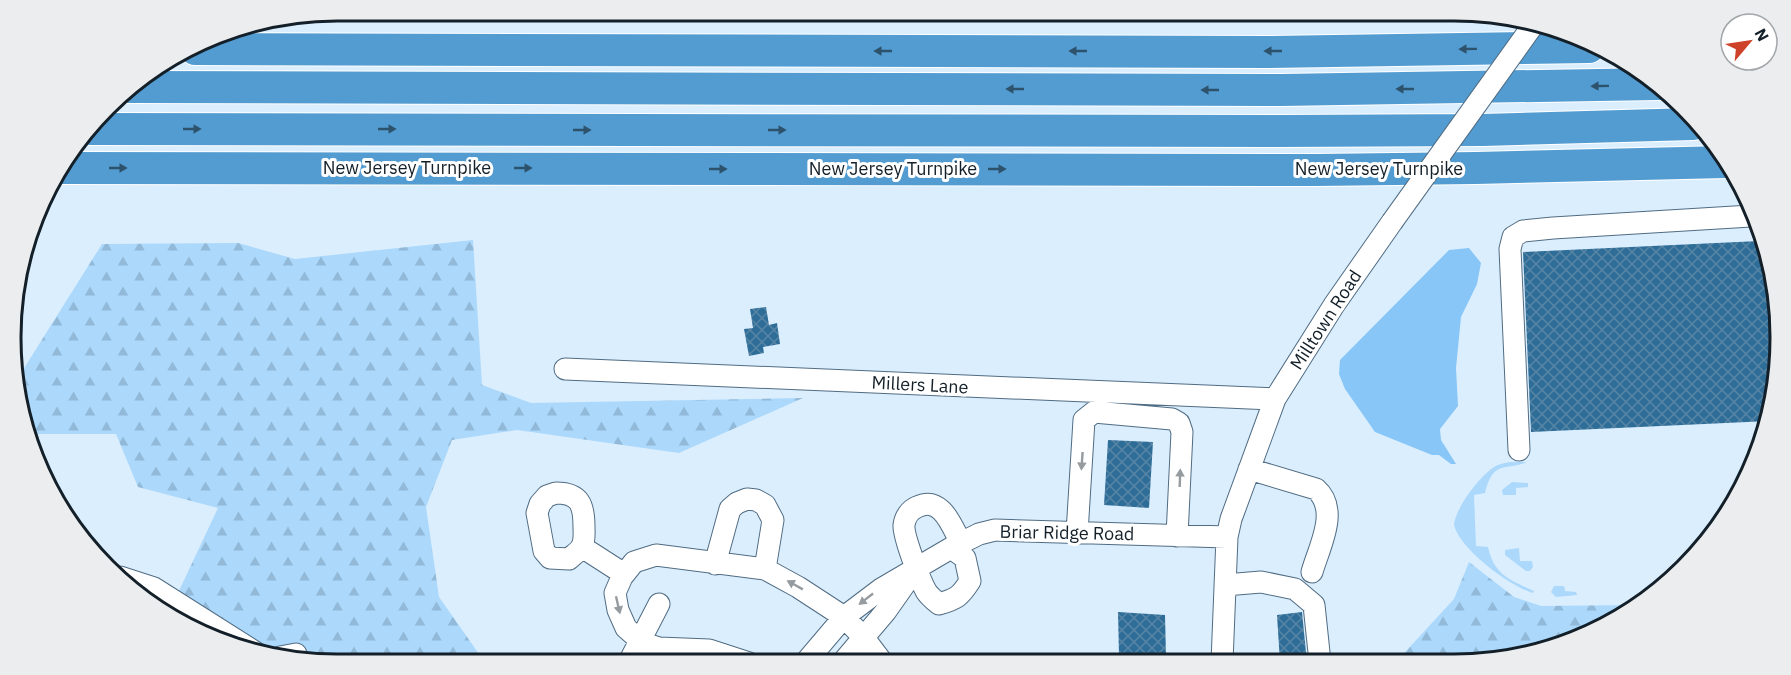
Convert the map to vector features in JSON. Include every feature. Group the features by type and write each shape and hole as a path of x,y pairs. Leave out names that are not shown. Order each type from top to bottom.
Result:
{"highway":[{"path":"208,49 1279,51 1579,47"},
{"path":"144,87 1281,90 1644,84"},
{"path":"100,129 1317,131 1483,130 1687,124"},
{"name":"New Jersey Turnpike","path":"70,168 1316,170 1717,162"}],"street":[{"name":"Milltown Road","path":"1222,654 1227,537 1231,519 1275,399 1334,305 1529,31"},
{"path":"1519,450 1510,249 1513,237 1523,231 1553,228 1746,216"},
{"name":"Millers Lane","path":"565,369 1275,399"},
{"path":"1077,533 1084,420 1094,412 1172,418 1179,423 1182,432 1177,536"},
{"path":"1249,470 1316,489 1323,495 1328,506 1328,516 1312,572"},
{"path":"715,564 727,516 737,502 747,499 756,500 770,510 773,525 765,569"},
{"path":"920,505 937,507 945,513 956,546 965,558 970,581 954,600 939,604 926,592 916,568 903,527 906,517 920,505"},
{"name":"Briar Ridge Road","path":"813,654 844,617 881,589 979,534 995,530 1227,537"},
{"path":"582,547 624,574"},
{"path":"664,654 659,648 640,640 626,628 618,609 615,592 633,562 656,555 765,569 844,617 876,654"},
{"name":"Briar Ridge Road","path":"850,654 886,611 916,568"},
{"path":"1225,585 1261,582 1295,589 1314,605 1319,654"},
{"path":"138,583 154,588 225,633"},
{"path":"633,654 659,604"},
{"path":"680,654 709,650 721,654"}],"green space":[{"path":"473,240 482,385 531,403 803,398 679,453 517,430 452,440 426,507 439,597 479,654 317,653 256,643 216,630 171,607 218,508 138,487 116,434 36,434 27,399 23,370 102,244 238,243 295,259"},
{"path":"1527,462 1496,471 1488,482 1485,493 1474,495 1476,546 1488,547 1494,564 1499,570 1510,580 1534,591 1533,593 1511,583 1475,555 1458,535 1454,525 1464,500 1485,475 1501,464"},
{"path":"1512,482 1528,483 1528,487 1516,488 1516,495 1503,495 1502,490"},
{"path":"1519,548 1520,561 1532,561 1533,567 1530,571 1526,571 1505,555 1505,550"},
{"path":"1469,562 1514,597 1541,606 1623,605 1575,630 1515,648 1474,653 1403,654 1454,599"},
{"path":"1554,586 1564,586 1565,591 1576,592 1577,595 1556,597 1551,592"}],"shaded area":[{"path":"1469,248 1481,263 1477,284 1461,317 1456,368 1458,406 1440,429 1441,440 1456,464 1451,464 1439,455 1432,455 1375,432 1345,389 1339,374 1340,360 1449,250"}],"building":[{"path":"1755,241 1764,276 1770,338 1767,379 1758,421 1531,432 1523,252"},
{"path":"766,307 769,325 777,323 780,344 763,347 764,353 749,356 744,329 753,328 750,309"},
{"path":"1108,440 1153,442 1149,508 1104,505"},
{"path":"1118,612 1165,615 1166,654 1119,654"},
{"path":"1302,612 1306,654 1279,654 1277,615"}]}
